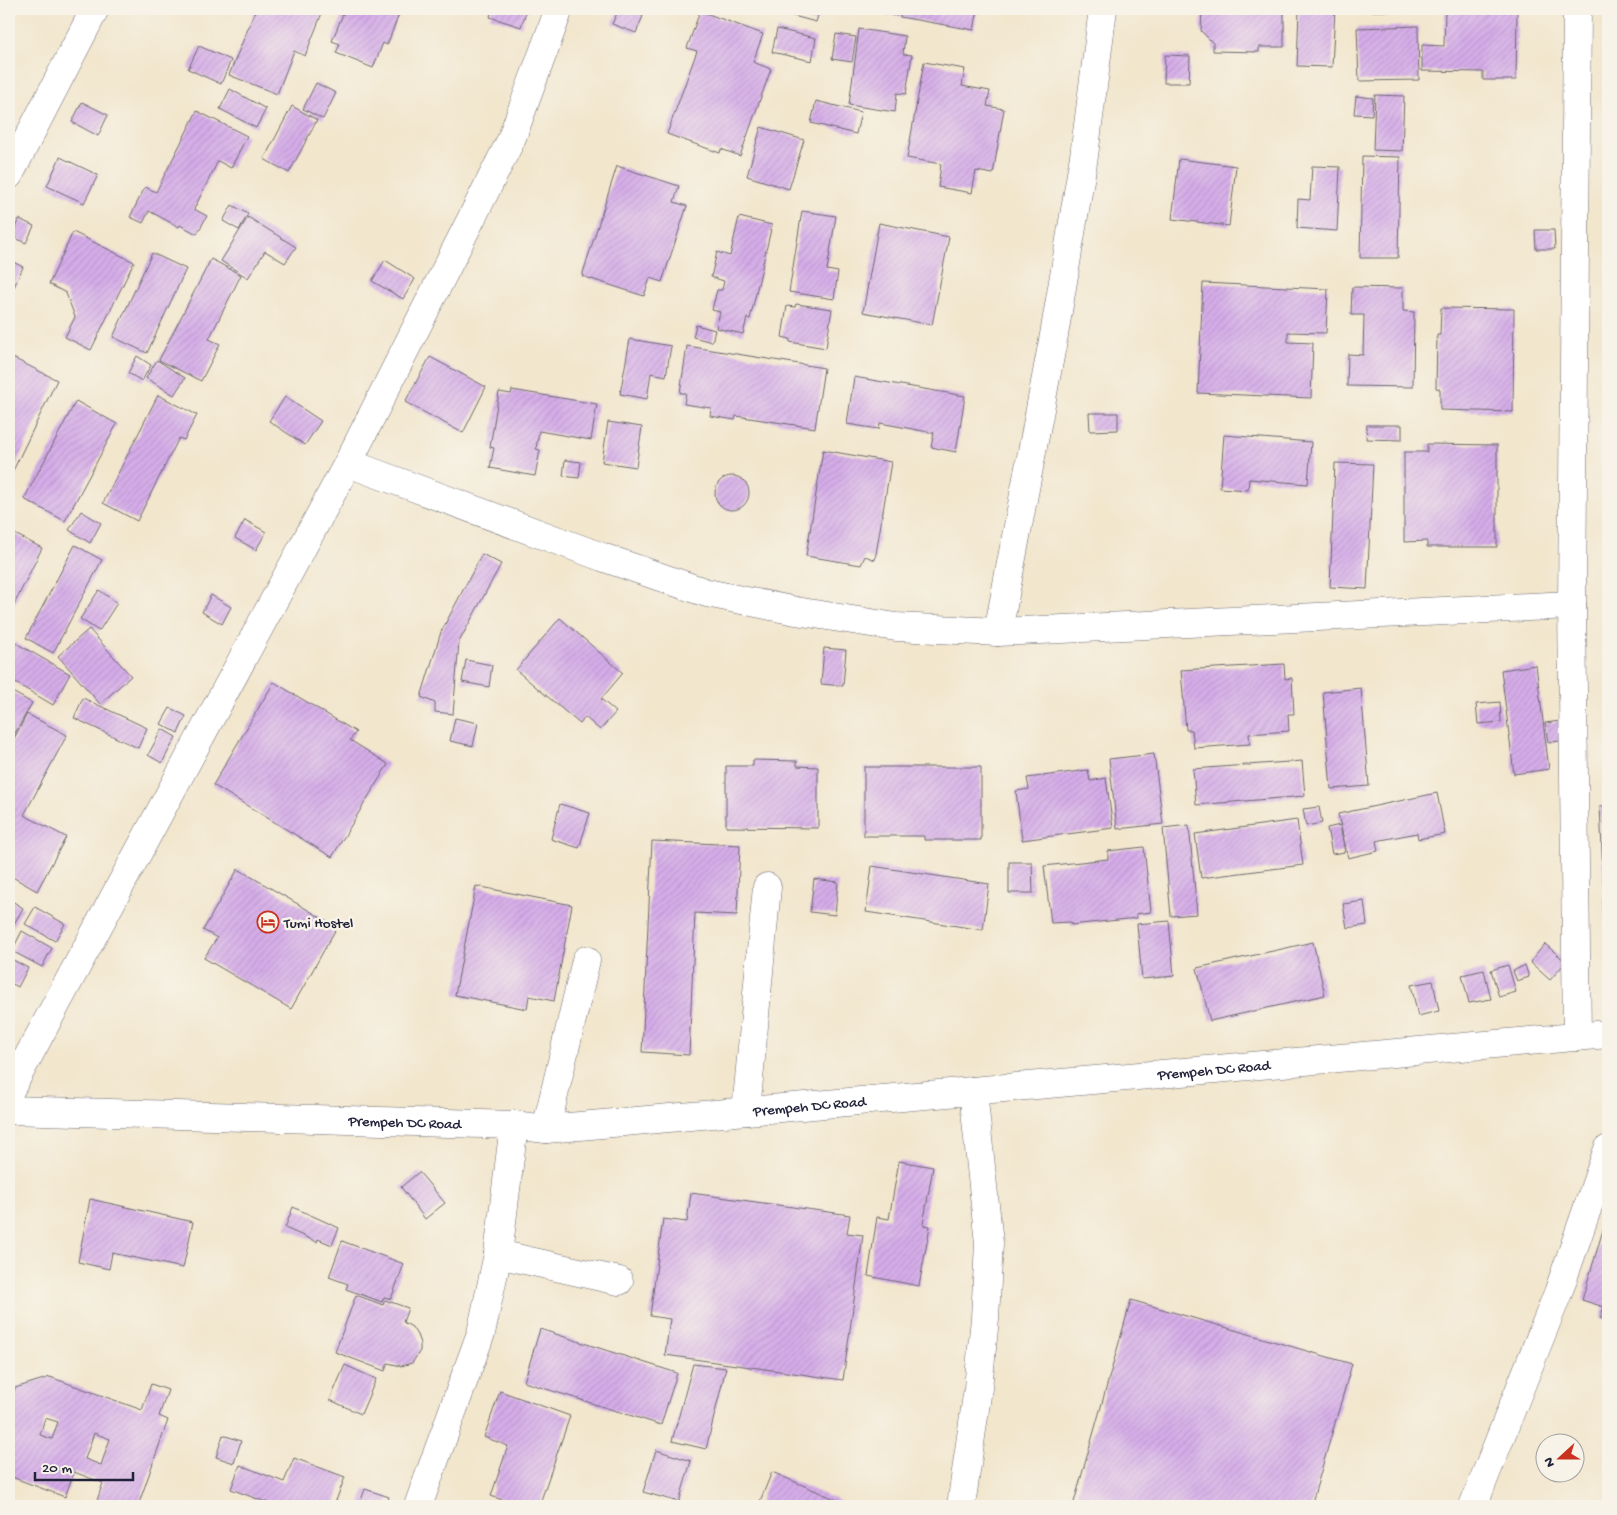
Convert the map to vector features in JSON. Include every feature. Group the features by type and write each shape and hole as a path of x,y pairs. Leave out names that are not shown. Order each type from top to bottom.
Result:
{"street":[{"path":"9,175 96,9"},
{"path":"9,1092 348,463 511,140 559,9"},
{"path":"998,632 1054,335 1084,156 1103,9"},
{"path":"1576,9 1572,605 1577,1037"},
{"path":"348,463 707,593 796,611 896,627 998,632 1572,605"},
{"path":"746,1111 767,887"},
{"path":"546,1129 586,960"},
{"name":"Prempeh DC Road","path":"9,1110 514,1125 546,1129 1608,1034"},
{"path":"961,1506 978,1388 989,1242 973,1091"},
{"path":"418,1506 481,1333 498,1254 514,1125"},
{"path":"1472,1506 1558,1293 1600,1197 1608,1149"},
{"path":"498,1254 619,1281"}],"building":[{"path":"256,9 312,9 322,13 305,56 294,51 277,94 229,75"},
{"path":"345,9 401,9 387,45 383,43 373,68 336,53 340,44 332,41"},
{"path":"492,9 527,9 521,27 490,17"},
{"path":"619,9 626,9 643,16 636,33 612,24"},
{"path":"767,9 820,9 816,22"},
{"path":"862,9 898,9 897,16"},
{"path":"901,9 978,9 974,30 900,17"},
{"path":"1202,9 1284,9 1284,47 1259,47 1259,52 1213,51 1213,43 1201,31"},
{"path":"1299,9 1335,9 1332,67 1297,66"},
{"path":"1364,9 1401,9 1401,11 1364,11"},
{"path":"1445,9 1517,9 1516,80 1483,80 1483,72 1422,71 1422,45 1444,46"},
{"path":"700,11 763,34 753,62 771,69 740,156 721,149 720,153 667,134 697,51 687,48"},
{"path":"1418,26 1419,80 1359,81 1357,28"},
{"path":"777,29 816,38 812,61 772,52"},
{"path":"859,29 905,36 903,54 912,55 906,94 897,93 895,112 849,105"},
{"path":"836,34 856,37 852,62 832,59"},
{"path":"199,46 231,60 221,84 188,69"},
{"path":"1165,55 1190,56 1189,83 1164,83"},
{"path":"924,62 965,69 962,86 990,91 987,106 1004,109 993,174 976,171 972,193 938,187 941,164 907,158"},
{"path":"316,83 336,93 323,119 303,109"},
{"path":"230,89 266,109 256,128 220,109"},
{"path":"1375,95 1404,96 1402,151 1373,150"},
{"path":"1356,96 1373,98 1372,115 1354,114"},
{"path":"816,101 861,112 856,134 811,123"},
{"path":"82,102 108,115 98,136 72,122"},
{"path":"292,106 317,120 289,173 264,159"},
{"path":"197,111 247,136 231,168 218,161 194,209 207,216 197,234 149,211 143,223 130,217 145,187 156,192"},
{"path":"761,127 804,140 789,189 747,176"},
{"path":"1362,156 1400,157 1398,258 1360,258"},
{"path":"60,157 98,175 84,203 47,186"},
{"path":"1179,159 1236,166 1229,226 1172,219"},
{"path":"617,166 679,186 674,202 687,206 662,282 650,278 644,296 582,276"},
{"path":"1312,166 1340,167 1337,231 1297,228 1298,199 1310,200"},
{"path":"232,205 248,214 239,230 223,221"},
{"path":"802,211 836,216 827,270 838,272 834,299 789,292"},
{"path":"248,217 296,247 285,263 265,251 248,278 221,261"},
{"path":"739,217 772,225 750,319 747,318 743,334 716,328 720,312 712,310 717,290 722,290 724,281 711,277 717,252 730,256"},
{"path":"19,219 34,226 26,243 11,236"},
{"path":"879,223 949,237 932,325 863,312"},
{"path":"1535,230 1554,230 1555,249 1536,249"},
{"path":"73,232 134,262 91,350 65,337 75,317 66,293 49,284"},
{"path":"152,253 186,269 147,353 113,337"},
{"path":"211,259 241,275 209,339 220,344 201,381 159,360"},
{"path":"9,260 23,267 14,287 9,284"},
{"path":"385,260 415,279 403,299 372,281"},
{"path":"1203,283 1328,289 1326,333 1288,332 1288,342 1313,343 1311,398 1198,393"},
{"path":"1352,287 1403,288 1403,311 1414,312 1413,387 1347,386 1348,354 1363,355 1364,315 1351,315"},
{"path":"796,304 832,309 826,348 790,342 790,339 782,337 787,306 795,307"},
{"path":"1441,308 1514,309 1513,412 1440,410 1440,389 1436,388 1437,335 1440,335"},
{"path":"696,325 715,330 712,342 693,337"},
{"path":"630,339 671,346 666,376 651,373 647,399 620,394"},
{"path":"687,346 824,368 815,428 736,416 735,420 710,416 711,408 684,404 686,393 680,393"},
{"path":"9,356 57,380 9,479"},
{"path":"137,356 151,365 142,381 128,373"},
{"path":"430,357 486,387 463,433 405,402"},
{"path":"157,360 185,378 174,395 146,378"},
{"path":"854,377 965,396 956,452 931,447 934,433 880,423 879,429 847,424"},
{"path":"512,390 597,404 591,440 539,431 536,449 540,450 535,476 490,468 494,448 490,447 499,392 511,394"},
{"path":"158,395 197,415 184,440 179,438 137,521 103,503"},
{"path":"285,397 321,421 305,445 269,421"},
{"path":"76,401 117,424 65,521 24,499"},
{"path":"1089,413 1118,413 1118,430 1090,431"},
{"path":"608,422 642,427 636,467 602,462"},
{"path":"1367,425 1402,425 1402,440 1366,439"},
{"path":"1224,435 1311,442 1308,484 1249,479 1248,490 1220,488"},
{"path":"1427,444 1497,445 1497,547 1427,547 1427,541 1404,542 1404,452 1427,452"},
{"path":"823,450 891,462 875,560 865,556 861,565 806,556"},
{"path":"565,460 581,462 579,478 563,476"},
{"path":"1335,463 1373,464 1367,589 1330,587"},
{"path":"732,476 739,477 744,481 748,486 748,500 744,505 739,509 732,510 725,509 720,505 716,500 715,493 716,486 720,481 725,477"},
{"path":"1606,480 1608,480 1608,519 1605,519"},
{"path":"81,511 101,523 90,543 69,530"},
{"path":"245,520 266,532 256,550 235,538"},
{"path":"9,531 42,548 9,615"},
{"path":"75,545 102,560 53,653 26,638"},
{"path":"482,554 501,564 459,642 453,714 435,712 435,703 421,697 441,632"},
{"path":"99,590 117,603 99,631 80,619"},
{"path":"211,595 231,607 222,624 202,612"},
{"path":"560,618 623,673 601,699 616,712 600,730 585,717 580,724 516,670"},
{"path":"89,629 131,676 100,704 58,656"},
{"path":"14,642 70,674 53,705 9,679 9,651"},
{"path":"824,648 846,650 843,686 821,684"},
{"path":"466,660 492,665 489,687 462,682"},
{"path":"1284,664 1285,679 1292,678 1294,714 1288,714 1289,731 1249,734 1250,744 1194,748 1192,730 1186,730 1181,670"},
{"path":"1536,665 1549,769 1514,774 1501,670"},
{"path":"274,682 356,732 350,740 388,764 332,857 213,785"},
{"path":"1361,688 1369,786 1331,789 1323,692"},
{"path":"9,690 32,703 9,744"},
{"path":"83,698 147,728 138,748 74,718"},
{"path":"1500,702 1501,722 1478,724 1476,704"},
{"path":"170,708 186,716 178,733 161,724"},
{"path":"27,714 67,735 24,815 66,837 37,891 9,875 9,748"},
{"path":"455,718 478,723 473,746 450,741"},
{"path":"1560,721 1562,741 1548,742 1545,723"},
{"path":"162,729 176,737 162,763 148,755"},
{"path":"1154,754 1163,824 1117,829 1109,759"},
{"path":"753,760 797,761 797,766 818,767 818,828 726,827 726,766 753,766"},
{"path":"1302,761 1305,796 1196,805 1193,769"},
{"path":"864,767 981,767 981,840 924,840 924,836 864,836"},
{"path":"1088,770 1090,781 1106,778 1113,828 1022,840 1016,791 1029,789 1027,778"},
{"path":"1437,793 1445,834 1418,839 1417,833 1376,841 1378,851 1348,858 1338,814"},
{"path":"560,804 590,813 579,848 551,839"},
{"path":"1600,806 1608,806 1608,914 1605,914"},
{"path":"1319,807 1322,823 1306,826 1303,809"},
{"path":"1297,820 1303,865 1201,878 1195,834"},
{"path":"1189,825 1197,914 1171,916 1163,828"},
{"path":"1340,825 1345,852 1332,854 1327,828"},
{"path":"652,841 740,845 737,915 695,913 689,1055 642,1052"},
{"path":"1144,847 1151,912 1136,914 1137,918 1071,925 1071,922 1051,923 1044,866 1108,859 1108,851"},
{"path":"1009,862 1032,862 1033,893 1009,893"},
{"path":"872,866 989,884 983,930 866,912"},
{"path":"238,869 337,927 291,1009 204,958 217,938 203,930"},
{"path":"814,879 838,882 835,915 810,912"},
{"path":"476,886 572,905 554,1001 529,996 527,1009 455,995"},
{"path":"9,899 23,908 9,933"},
{"path":"1364,901 1367,925 1347,928 1343,904"},
{"path":"35,907 65,924 55,941 25,924"},
{"path":"1169,921 1174,976 1142,979 1137,924"},
{"path":"22,931 52,948 42,967 12,951"},
{"path":"1313,942 1325,995 1210,1021 1197,968"},
{"path":"1545,944 1566,962 1550,980 1530,962"},
{"path":"13,960 28,968 18,987 9,982 9,969"},
{"path":"1508,965 1516,992 1499,997 1491,970"},
{"path":"1525,965 1529,977 1517,981 1513,971"},
{"path":"1484,970 1491,999 1469,1003 1462,975"},
{"path":"1433,981 1439,1011 1418,1016 1411,985"},
{"path":"899,1161 933,1167 923,1225 930,1226 919,1286 868,1276 877,1217 889,1219"},
{"path":"419,1172 445,1203 425,1219 401,1187"},
{"path":"691,1193 850,1215 847,1233 863,1235 843,1380 665,1355 670,1319 650,1316 663,1219 687,1222"},
{"path":"90,1199 193,1222 183,1268 112,1253 109,1269 78,1262"},
{"path":"293,1207 339,1228 332,1245 318,1239 317,1242 285,1228"},
{"path":"1603,1230 1608,1232 1608,1321 1600,1318 1604,1307 1582,1300"},
{"path":"342,1241 404,1264 391,1299 384,1297 382,1302 346,1289 348,1284 329,1277"},
{"path":"356,1295 383,1305 385,1300 408,1308 403,1322 412,1327 420,1343 420,1351 412,1363 401,1366 388,1363 385,1371 335,1352"},
{"path":"1131,1300 1352,1364 1311,1506 1073,1506"},
{"path":"540,1329 677,1373 661,1425 524,1382"},
{"path":"693,1364 726,1368 706,1449 672,1441"},
{"path":"345,1365 376,1379 361,1414 330,1400"},
{"path":"50,1377 142,1410 151,1384 168,1390 159,1416 168,1420 138,1506 95,1506 103,1483 74,1472 65,1497 9,1476 9,1391 13,1393 15,1388","holes":["45,1418 58,1422 52,1439 40,1435","94,1433 110,1439 101,1465 85,1459"]},
{"path":"500,1391 570,1416 539,1506 520,1506 491,1496 508,1446 484,1437"},
{"path":"223,1435 241,1441 234,1463 216,1457"},
{"path":"656,1450 691,1461 679,1502 643,1492"},
{"path":"294,1458 345,1477 334,1506 276,1506 231,1489 240,1465 284,1482"},
{"path":"772,1472 851,1506 758,1506"},
{"path":"365,1489 389,1497 386,1506 359,1506"}],"place":[{"name":"Tumi Hostel","path":"268,922"}]}
